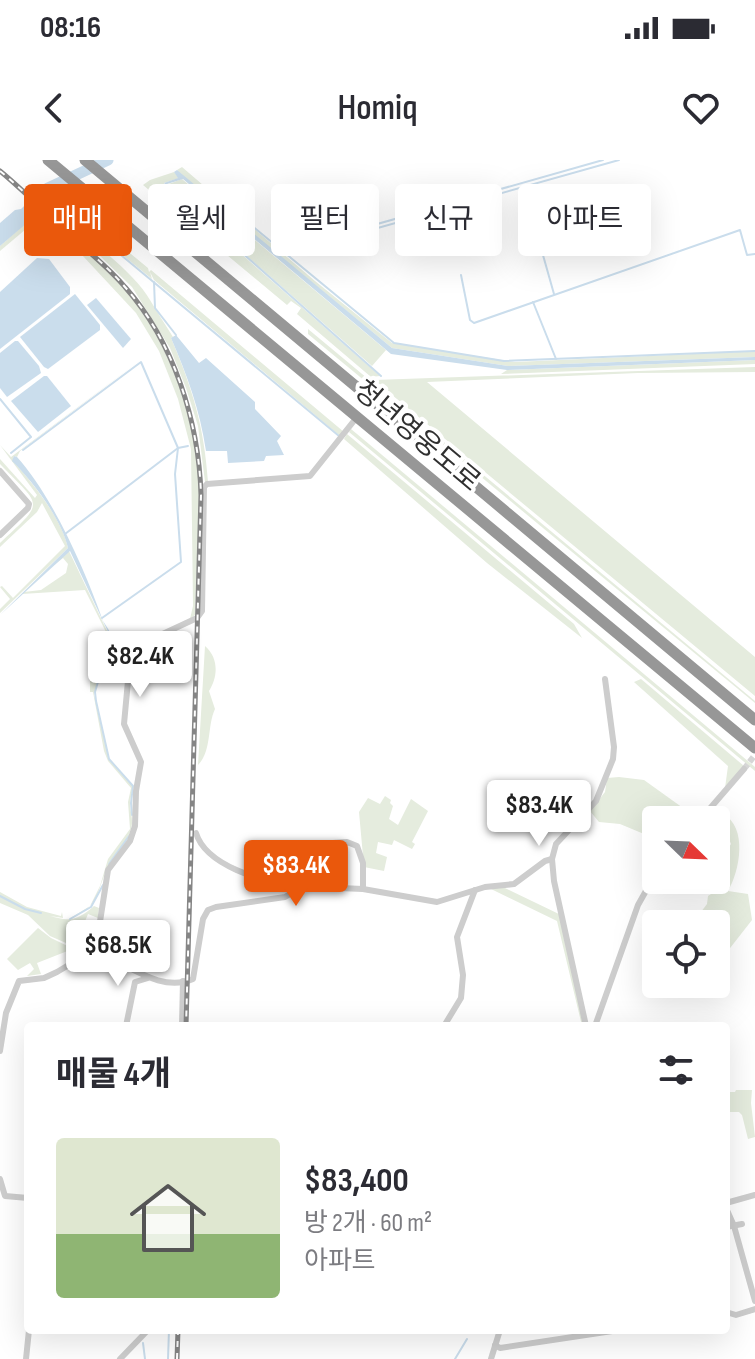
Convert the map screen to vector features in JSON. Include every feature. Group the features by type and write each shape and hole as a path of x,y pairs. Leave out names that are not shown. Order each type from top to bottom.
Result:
{"highway":[{"name":"청년영웅도로","path":"48,160 755,748"},
{"name":"청년영웅도로","path":"85,160 755,720"}],"street":[{"path":"0,1051 3,1014 19,981 44,978 92,951 99,928 108,870 130,841 135,826 141,762 124,724 129,670 142,648 154,638 197,618 202,611 204,487 207,484 310,476 357,417"},
{"path":"0,471 29,504 0,535"},
{"path":"585,1022 554,881 552,859 556,844 596,801 615,753 605,679"},
{"path":"712,806 744,769"},
{"path":"196,833 208,853 263,882 363,889 437,902 475,890 514,884 552,859"},
{"path":"305,845 347,842 357,846 363,863 363,889"},
{"path":"127,1022 135,982 148,978 193,979 200,932 208,910 285,897 290,894 292,886"},
{"path":"446,1022 461,998 463,975 457,937 475,890"},
{"path":"596,1022 644,894"},
{"path":"92,951 112,956 148,978"},
{"path":"182,1022 183,981"},
{"path":"0,1179 3,1196 24,1198"},
{"path":"730,1204 755,1195"},
{"path":"734,1226 755,1301"},
{"path":"730,1313 736,1315 755,1309"},
{"path":"26,1359 29,1334"},
{"path":"120,1359 144,1334"},
{"path":"491,1359 499,1334"},
{"path":"495,1345 500,1348 528,1346 596,1334"}],"shaded area":[{"path":"182,167 202,184 192,184 177,170"},
{"path":"174,172 179,178 164,184 148,184 148,189 143,185"},
{"path":"182,179 188,184 169,184"},
{"path":"24,225 24,231 0,251 0,246"},
{"path":"255,230 271,243 271,249 255,236"},
{"path":"255,240 386,350 372,366 247,256 255,256"},
{"path":"132,255 344,432 340,436 154,280 150,272 152,279 124,256"},
{"path":"83,256 91,256 97,261 140,309 170,363 191,422 198,462 200,519 195,615 190,619 193,606 191,449 178,399 159,351 136,313"},
{"path":"100,256 110,256 135,280 173,337 196,408 208,482 205,482 198,426 186,388 170,348 132,287"},
{"path":"228,256 244,256 380,376 371,377 297,314 301,308 291,301 287,305"},
{"path":"280,256 286,256 392,343 515,362 737,352 755,352 755,357 508,366 392,348"},
{"path":"308,329 755,701 755,703 308,334"},
{"path":"142,359 20,451 17,457 14,456 13,461 53,513 68,548 0,613 10,599 0,587 13,598 65,546 42,503 37,512 0,547 0,543 25,519 33,504 31,497 0,464 0,459 35,498 37,495 0,445 11,457"},
{"path":"755,360 755,364 501,374 507,370"},
{"path":"755,367 755,372 638,373 427,382 755,657 755,696 374,380"},
{"path":"351,429 755,767 755,771 349,432"},
{"path":"347,434 574,624 582,638 487,563 344,439"},
{"path":"69,551 110,637 94,694 109,760 132,785 130,833 106,870 90,906 108,859 130,829 128,802 131,788 108,761 93,692 90,692 90,671 98,670 108,636 85,590 22,594 41,590 66,573 68,564 63,558 39,577"},
{"path":"205,646 215,662 214,680 209,691 215,709 205,753 198,765"},
{"path":"641,679 744,766 725,788 728,766 634,682"},
{"path":"607,778 644,780 680,806 642,806 642,833 620,824 599,822 590,811 605,792"},
{"path":"385,796 393,806 389,819 398,825 411,799 428,811 412,842 415,844 412,849 394,840 392,845 378,842 376,853 387,857 384,871 364,867 359,812 368,798 380,804"},
{"path":"730,819 739,839 739,850 730,886 730,846"},
{"path":"503,887 561,915 584,1022 581,1022 557,921 491,889"},
{"path":"730,891 748,894 752,920 730,948 730,910 702,910 708,896 730,894"},
{"path":"0,892 27,907 61,916 62,912 63,918 50,916 63,919 78,917 94,906 99,908 98,918 88,914 77,941 84,944 82,950 50,936 28,915 0,903"},
{"path":"38,928 82,953 74,959 70,950 37,963 41,974 27,976 34,969 30,963 18,970 7,959"},
{"path":"752,1090 755,1137 748,1139 739,1112 730,1112 730,1092"}],"water":[{"path":"177,170 194,184 183,179 165,184 178,178 174,172"},
{"path":"24,206 24,225 0,246 0,223 15,210"},
{"path":"255,235 271,248 271,253 255,240"},
{"path":"275,256 281,256 392,348 508,366 755,357 755,360 507,370 391,354"},
{"path":"37,258 49,259 70,287 70,294 0,349 0,292"},
{"path":"75,294 100,325 100,330 48,369 20,337"},
{"path":"96,298 131,339 123,348 87,305"},
{"path":"176,335 199,363 206,358 255,402 255,409 281,436 277,441 284,455 266,456 264,461 228,463 227,451 206,451 192,393 171,338"},
{"path":"15,341 39,366 41,373 7,397 0,388 0,353"},
{"path":"44,376 71,406 38,432 11,401"},
{"path":"14,456 43,492 67,535 110,632 109,645 109,634 70,551 0,615 68,548 53,513 12,461"}],"waterway":[{"path":"57,184 108,160"},
{"path":"379,223 603,160"},
{"path":"379,228 619,160"},
{"path":"255,228 394,343 504,361 755,351"},
{"path":"461,275 470,320 474,323 740,230 747,255 755,254"},
{"path":"122,256 339,436"},
{"path":"246,256 381,376"},
{"path":"543,256 554,294"},
{"path":"154,282 155,308 176,335"},
{"path":"533,302 556,359"},
{"path":"23,450 141,362 178,448 175,474 181,562 102,618"},
{"path":"0,399 31,437 11,453"},
{"path":"65,534 178,448 188,446"},
{"path":"109,644 95,692 96,701 109,759 133,786 132,815"},
{"path":"109,864 129,836"},
{"path":"70,919 91,907 103,885"},
{"path":"0,896 25,909 41,913"},
{"path":"168,1359 169,1334"},
{"path":"455,1359 467,1339"},
{"path":"143,1343 145,1359"}],"tunnel":[{"path":"744,769 755,755"}],"railway":[{"path":"0,171 104,266 142,309 157,332 181,384 195,439 201,495 186,1022"},
{"path":"177,1359 178,1334"}]}
